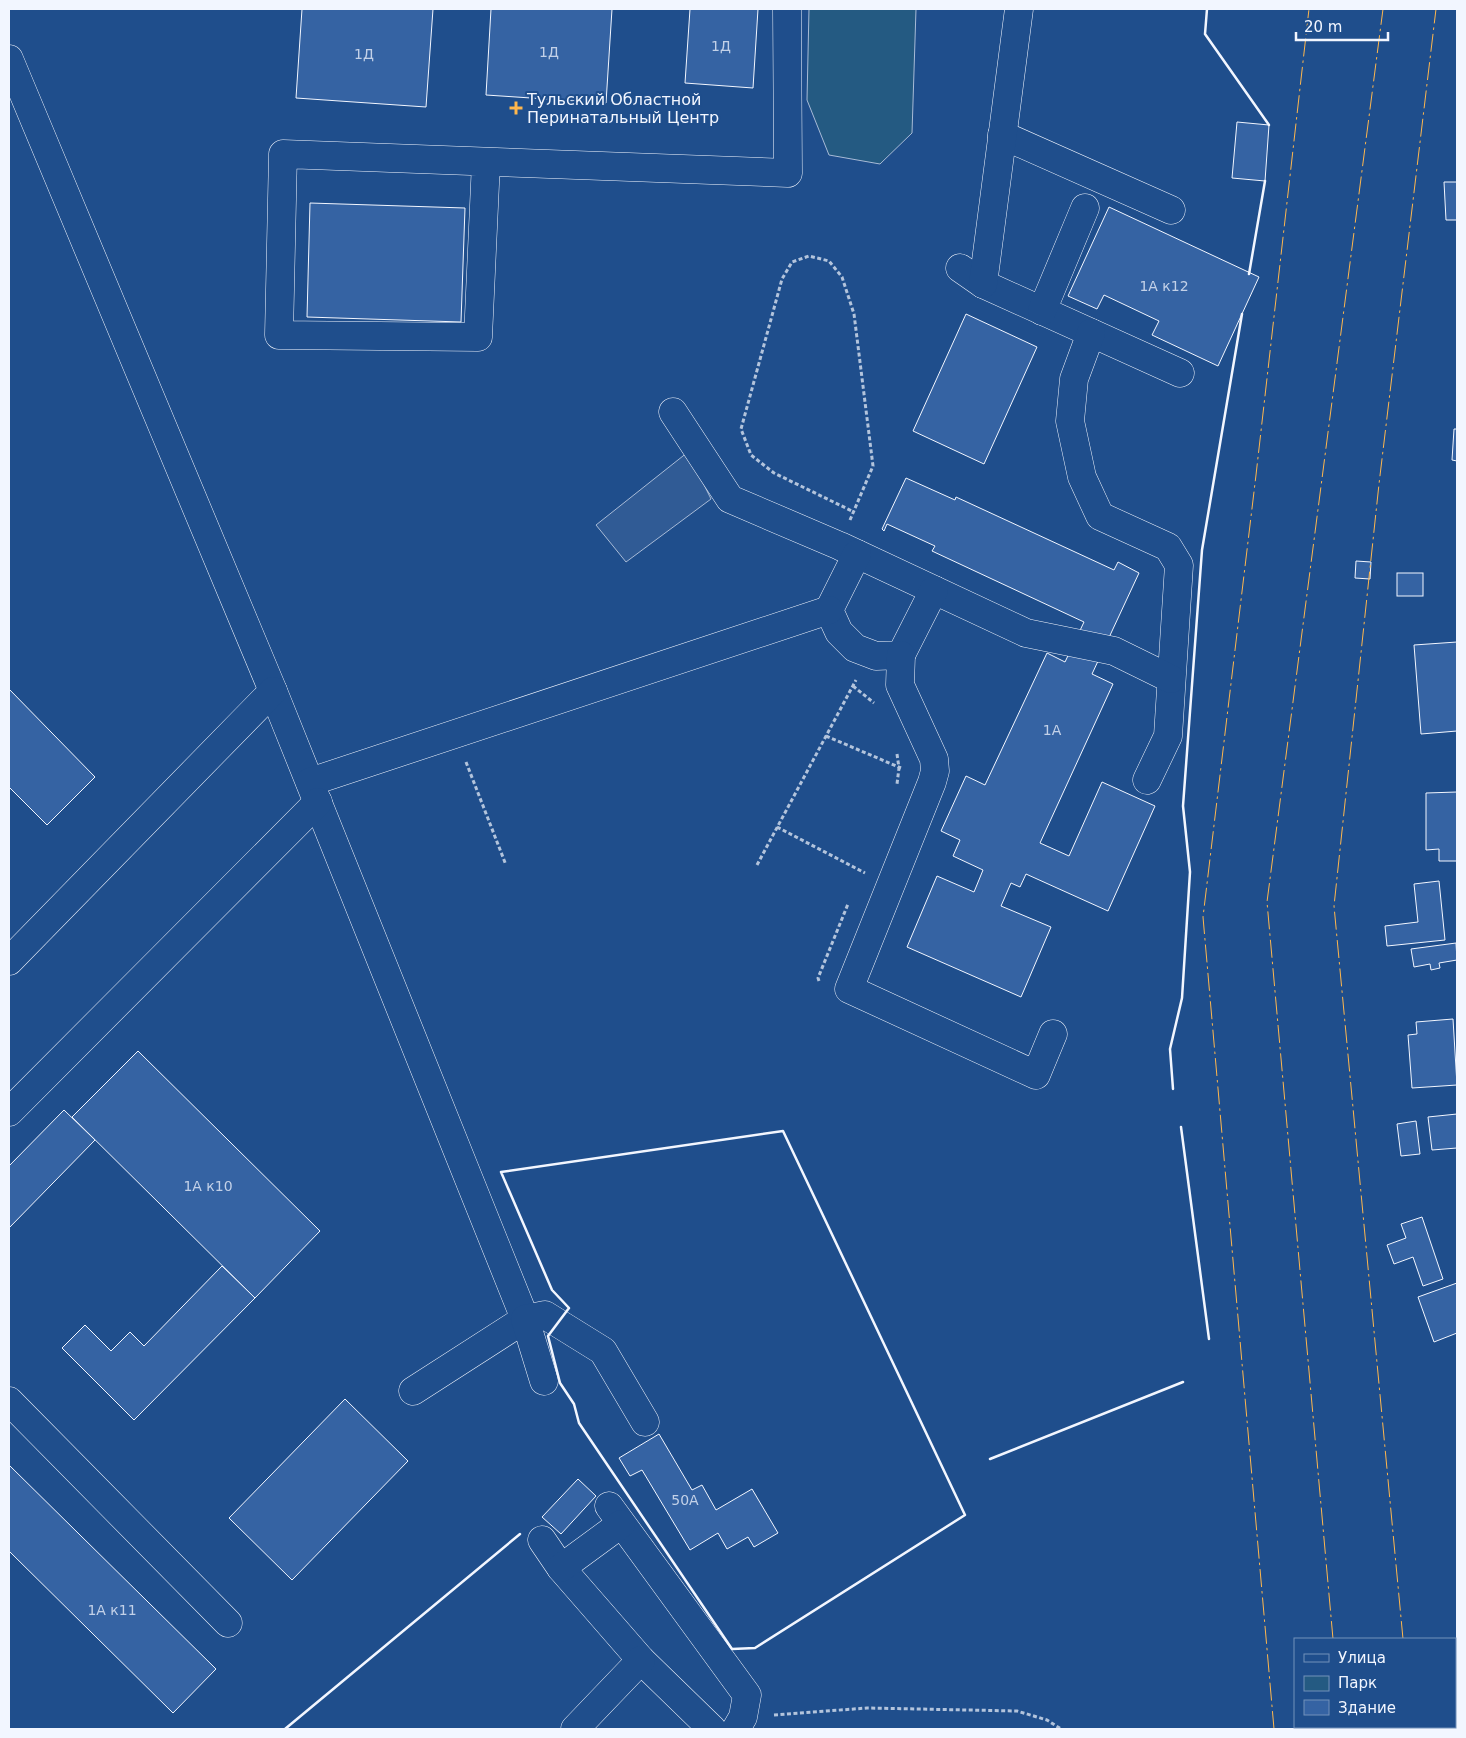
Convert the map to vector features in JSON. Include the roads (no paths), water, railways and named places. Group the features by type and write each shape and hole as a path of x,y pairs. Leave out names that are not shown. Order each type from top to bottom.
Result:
{"street":[{"path":"486,162 478,338 279,335 283,154 788,173 787,9"},
{"path":"983,284 1018,9"},
{"path":"9,59 314,792 525,1319 544,1381"},
{"path":"1002,135 1171,210"},
{"path":"1042,311 1085,208"},
{"path":"960,268 983,284 1180,373"},
{"path":"1091,333 1074,379 1070,422 1082,477 1100,516 1168,547 1179,565 1168,736 1147,780"},
{"path":"673,412 730,499 858,554 1026,633 1114,651 1172,679"},
{"path":"9,1112 314,792 455,734 829,610 858,554"},
{"path":"934,590 901,655 900,685 934,759 935,771 849,989 1036,1075 1053,1034"},
{"path":"829,610 839,632 855,648 876,656 901,655"},
{"path":"9,961 273,691"},
{"path":"413,1392 525,1319 545,1315 603,1351 645,1422"},
{"path":"9,1401 228,1623"},
{"path":"561,1568 615,1515 747,1695 739,1723"},
{"path":"542,1540 561,1568 641,1660 712,1729"},
{"path":"575,1729 641,1660"}],"place":[{"name":"Тульский Областной Перинатальный Центр","path":"516,108"}]}
